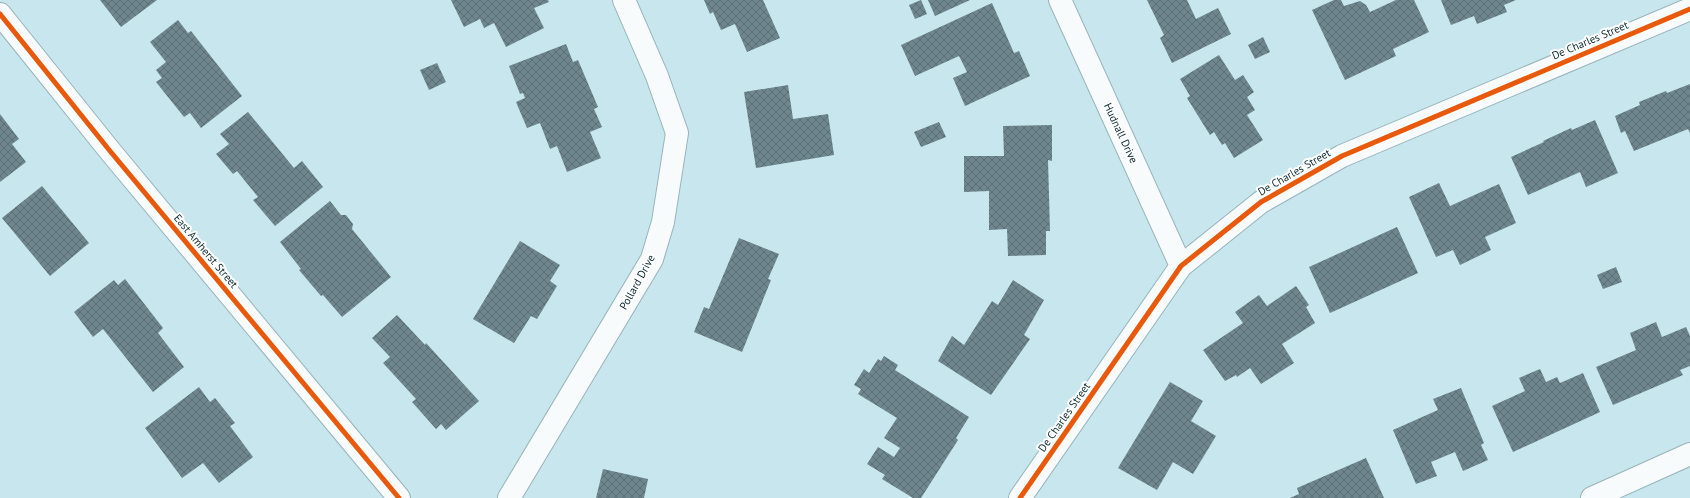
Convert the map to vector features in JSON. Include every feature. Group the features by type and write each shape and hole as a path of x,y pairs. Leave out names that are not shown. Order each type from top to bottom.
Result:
{"street":[{"name":"Pollard Drive","path":"509,498 652,259 663,222 677,133 657,76 624,0"},
{"name":"Hudnall Drive","path":"1060,0 1181,266"},
{"name":"De Charles Street","path":"1020,498 1181,266 1261,202 1342,156 1690,9"},
{"name":"East Amherst Street","path":"0,14 120,163 399,498"},
{"path":"1592,498 1690,454"}],"building":[{"path":"100,0 157,0 121,27"},
{"path":"451,0 548,0 549,2 534,8 544,28 506,47 494,23 484,28 480,19 464,27"},
{"path":"704,0 763,0 780,38 747,52 735,24 721,30 713,12 710,14"},
{"path":"921,0 927,14 915,19 909,5"},
{"path":"928,0 970,0 935,16"},
{"path":"1147,0 1187,0 1196,19 1218,8 1231,34 1172,63 1160,38 1164,35"},
{"path":"1334,0 1341,0 1344,6 1360,1 1366,5 1370,12 1396,0 1414,0 1429,32 1393,49 1396,56 1345,80 1312,10"},
{"path":"1441,0 1516,0 1504,5 1507,12 1477,24 1474,16 1451,25"},
{"path":"992,3 1014,53 1019,51 1030,76 965,106 953,78 967,72 959,56 915,76 901,45"},
{"path":"178,20 188,33 191,31 242,96 201,128 190,113 184,117 156,82 162,78 156,70 166,62 150,42"},
{"path":"1263,37 1270,52 1255,59 1248,45"},
{"path":"566,44 573,62 578,60 598,107 594,109 602,127 590,132 601,158 567,172 557,146 550,149 540,123 527,128 516,102 525,98 523,93 520,94 509,66"},
{"path":"1219,55 1235,80 1243,75 1254,92 1247,97 1255,110 1247,115 1263,140 1234,158 1225,143 1222,145 1214,132 1210,135 1187,98 1190,96 1180,79"},
{"path":"437,63 446,82 429,90 420,70"},
{"path":"1690,84 1690,133 1688,129 1634,151 1625,131 1621,133 1615,116 1640,105 1639,102 1666,91 1667,93"},
{"path":"788,85 793,119 828,114 834,155 756,168 744,92"},
{"path":"248,112 294,168 302,161 323,187 275,226 253,200 258,197 237,171 233,174 216,154 229,144 220,134"},
{"path":"0,114 19,139 12,144 26,162 0,182"},
{"path":"1595,120 1618,173 1586,187 1580,172 1528,195 1511,157 1571,128 1572,130"},
{"path":"939,122 946,137 921,147 914,132"},
{"path":"1052,125 1052,161 1048,160 1050,231 1046,231 1046,255 1008,256 1007,229 989,230 989,191 964,192 964,156 1004,156 1003,126"},
{"path":"1439,183 1450,206 1499,184 1516,223 1485,237 1491,250 1460,265 1453,250 1436,257 1409,197"},
{"path":"42,186 89,243 50,276 2,218"},
{"path":"330,201 341,215 346,215 353,224 352,229 391,277 342,317 323,295 321,296 299,270 301,269 280,242"},
{"path":"1397,227 1418,273 1330,313 1309,267"},
{"path":"739,238 779,254 768,279 771,280 742,352 694,332 704,307 709,309"},
{"path":"520,241 560,265 550,281 557,286 537,319 531,316 514,343 473,319"},
{"path":"1616,267 1622,282 1603,289 1597,275"},
{"path":"125,279 163,328 158,333 184,367 153,392 103,329 93,337 74,312 114,280 118,285"},
{"path":"1013,280 1044,300 1024,335 1030,339 991,395 938,361 952,336 964,345 992,301 998,305"},
{"path":"1296,286 1309,305 1306,307 1315,323 1282,344 1294,363 1261,384 1250,368 1237,377 1236,375 1225,381 1203,350 1243,323 1235,312 1259,295 1267,306"},
{"path":"397,315 425,345 426,343 479,401 446,430 441,424 436,429 412,402 416,399 383,363 390,357 372,338"},
{"path":"1656,322 1662,337 1686,327 1690,336 1690,366 1680,370 1683,375 1613,405 1596,367 1636,350 1630,333"},
{"path":"884,356 898,365 895,370 969,417 956,438 958,440 921,498 913,498 882,479 885,475 867,464 878,447 894,457 900,448 884,438 897,418 858,394 861,389 854,385 864,369 869,373 878,359 881,361"},
{"path":"1540,369 1546,382 1557,377 1560,383 1583,373 1600,412 1513,452 1492,406 1525,391 1519,378"},
{"path":"1170,382 1203,401 1191,421 1216,436 1193,474 1173,462 1157,490 1118,468"},
{"path":"199,387 210,402 215,398 235,423 230,426 253,457 219,483 203,463 182,478 145,428"},
{"path":"1461,388 1484,443 1481,445 1488,460 1463,471 1455,452 1431,462 1437,476 1416,484 1393,430 1438,410 1433,399"},
{"path":"1366,458 1384,498 1290,498 1299,494 1297,488"},
{"path":"603,469 648,479 644,498 596,498"}],"cycle path":[{"path":"1020,498 1181,266 1261,202 1342,156 1690,9"},
{"path":"0,14 110,151 399,498"}]}
